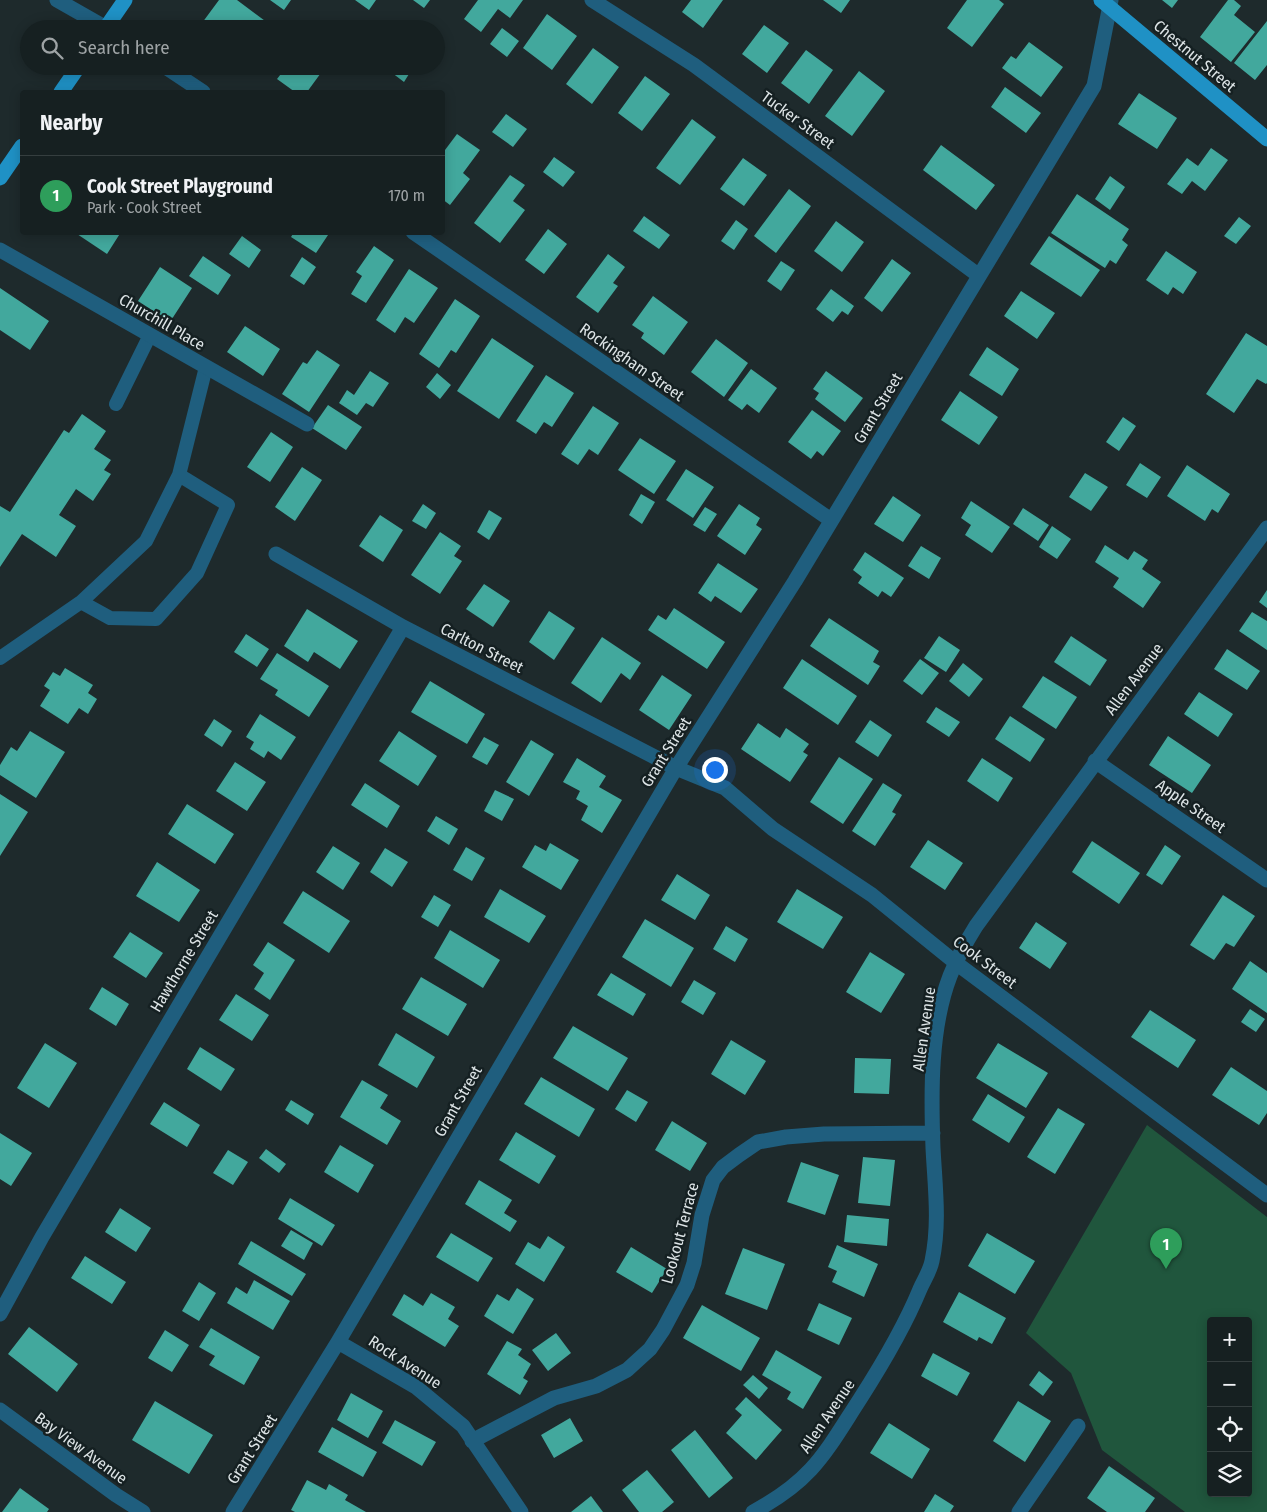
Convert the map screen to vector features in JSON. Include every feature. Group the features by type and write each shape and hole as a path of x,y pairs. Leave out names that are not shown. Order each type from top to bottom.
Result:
{"main road":[{"path":"111,20 125,0"},
{"name":"Chestnut Street","path":"1107,2 1267,139"},
{"path":"62,90 73,75"},
{"path":"0,178 20,149"}],"street":[{"path":"57,0 92,20"},
{"name":"Tucker Street","path":"592,0 694,65 978,275"},
{"name":"Grant Street","path":"233,1512 338,1342 676,768 831,520 1094,86 1107,2"},
{"path":"178,75 200,90"},
{"name":"Rockingham Street","path":"417,235 831,520"},
{"name":"Churchill Place","path":"0,250 307,424"},
{"name":"Allen Avenue","path":"753,1512 799,1483 821,1460 891,1350 909,1316 931,1263 937,1227 933,1087 943,1001 956,963 976,926 1095,760 1267,529"},
{"name":"Carlton Street","path":"276,554 403,627 676,768"},
{"name":"Hawthorne Street","path":"0,1314 42,1237 403,627"},
{"name":"Apple Street","path":"1095,760 1267,880"},
{"name":"Cook Street","path":"676,768 724,788 773,828 872,895 956,963 1267,1195"},
{"name":"Lookout Terrace","path":"472,1441 554,1398 596,1386 627,1370 650,1350 688,1285 694,1263 702,1215 713,1180 723,1167 739,1154 758,1142 786,1137 824,1134 933,1133"},
{"name":"Rock Avenue","path":"338,1342 416,1387 463,1426 521,1512"},
{"name":"Bay View Avenue","path":"0,1410 116,1495 143,1512"},
{"path":"1019,1512 1078,1426"}],"lane":[{"path":"116,404 150,335"},
{"path":"0,658 81,602 146,540 179,475 206,367"},
{"path":"81,602 110,618 156,619 197,573 228,505 179,475"}],"green space":[{"path":"1147,1125 1267,1217 1267,1512 1185,1512 1102,1450 1071,1373 1026,1333"}],"building":[{"path":"219,0 237,0 264,20 204,20"},
{"path":"270,0 291,0 284,10"},
{"path":"355,0 376,0 369,10"},
{"path":"413,0 430,0 424,8"},
{"path":"478,0 523,0 510,18 498,9 481,32 464,19"},
{"path":"691,0 723,0 703,28 682,12"},
{"path":"823,0 850,0 841,13"},
{"path":"967,0 999,0 1004,4 972,47 947,28"},
{"path":"1162,0 1178,0 1172,8"},
{"path":"1228,0 1234,0 1241,6 1234,15 1255,32 1231,62 1200,37"},
{"path":"547,14 577,36 552,70 523,48"},
{"path":"1267,21 1267,65 1255,80 1234,63"},
{"path":"764,25 789,43 767,73 742,54"},
{"path":"502,28 519,41 507,57 490,44"},
{"path":"1029,42 1063,67 1041,97 1002,68 1011,56 1016,59"},
{"path":"593,48 619,67 592,104 566,84"},
{"path":"806,50 833,70 809,104 781,83"},
{"path":"859,71 885,91 852,136 825,116"},
{"path":"280,75 319,75 308,90 292,90 277,79"},
{"path":"395,75 408,75 404,82"},
{"path":"645,76 670,94 642,131 618,113"},
{"path":"1005,87 1041,113 1026,133 991,107"},
{"path":"1139,93 1177,118 1157,149 1118,124"},
{"path":"506,114 527,129 513,147 492,132"},
{"path":"692,119 716,137 680,185 656,168"},
{"path":"457,134 480,150 463,173 470,179 450,205 445,201 445,150"},
{"path":"941,145 995,185 976,210 923,170"},
{"path":"1211,148 1228,160 1205,191 1192,181 1182,194 1167,184 1187,158 1198,166"},
{"path":"554,157 575,172 563,187 543,172"},
{"path":"743,158 767,175 744,206 720,189"},
{"path":"510,175 525,185 513,201 525,210 500,243 474,223"},
{"path":"1110,176 1125,187 1110,210 1095,199"},
{"path":"789,189 811,206 776,253 754,236"},
{"path":"1077,194 1129,229 1122,240 1128,245 1116,264 1110,260 1105,268 1051,233"},
{"path":"644,216 670,235 659,249 633,231"},
{"path":"1239,217 1251,226 1236,244 1224,236"},
{"path":"736,220 748,229 734,250 721,241"},
{"path":"836,221 864,242 842,272 814,251"},
{"path":"548,229 567,244 544,274 525,260"},
{"path":"78,235 119,235 107,254"},
{"path":"292,235 328,235 316,253 291,237"},
{"path":"242,236 261,250 249,268 229,254"},
{"path":"1049,236 1100,270 1081,297 1030,264"},
{"path":"374,246 394,260 366,303 351,294 362,276 356,272"},
{"path":"1166,251 1197,272 1183,294 1173,287 1168,295 1146,280"},
{"path":"608,254 625,267 613,283 618,286 598,313 576,297"},
{"path":"203,256 231,275 218,295 189,276"},
{"path":"302,257 316,267 304,285 290,276"},
{"path":"892,259 911,273 882,312 864,298"},
{"path":"781,261 795,270 781,291 767,281"},
{"path":"160,267 192,288 170,322 138,301"},
{"path":"409,269 438,288 414,323 405,317 395,333 376,320"},
{"path":"0,288 49,321 30,350 0,330"},
{"path":"831,289 854,306 848,315 842,311 833,322 816,309"},
{"path":"1021,291 1055,313 1037,339 1004,316"},
{"path":"653,296 688,322 664,355 641,338 644,333 632,325"},
{"path":"455,299 480,316 456,353 451,350 439,368 419,354"},
{"path":"245,326 280,349 263,376 227,352"},
{"path":"1246,333 1267,346 1267,383 1257,379 1234,413 1206,394"},
{"path":"492,338 534,366 499,419 457,391"},
{"path":"716,339 748,363 724,397 691,372"},
{"path":"987,347 1019,369 1002,396 969,375"},
{"path":"317,350 340,365 309,412 282,394 303,362 307,364"},
{"path":"751,369 777,388 759,413 747,404 742,410 728,400"},
{"path":"370,371 389,383 373,407 366,403 357,415 339,403 347,390 354,395"},
{"path":"826,371 863,398 845,422 815,399 819,393 813,389"},
{"path":"437,373 451,385 440,399 426,387"},
{"path":"546,375 574,393 552,427 544,422 536,434 516,421"},
{"path":"960,391 998,417 979,445 941,420"},
{"path":"328,405 362,427 346,450 312,428"},
{"path":"593,406 619,423 598,455 589,449 578,465 561,454"},
{"path":"812,410 841,431 823,456 817,451 811,459 788,442"},
{"path":"82,414 106,431 94,449 111,460 104,470 111,474 93,501 76,489 59,515 76,526 56,557 22,534 0,567 0,506 10,512 64,430 69,433"},
{"path":"1123,417 1136,426 1119,451 1106,442"},
{"path":"271,432 293,447 270,482 247,467"},
{"path":"640,438 676,461 654,494 618,470"},
{"path":"1140,463 1161,477 1147,498 1126,485"},
{"path":"1187,465 1230,494 1218,513 1212,509 1205,521 1167,496"},
{"path":"302,467 322,480 295,521 275,507"},
{"path":"686,469 714,487 693,518 666,500"},
{"path":"1085,473 1108,487 1091,511 1069,497"},
{"path":"641,494 655,502 642,524 629,515"},
{"path":"893,496 921,515 903,542 874,524"},
{"path":"971,501 1010,527 992,553 965,535 971,525 961,518"},
{"path":"423,504 436,513 426,529 412,521"},
{"path":"739,504 760,518 756,525 762,529 745,555 717,536"},
{"path":"705,507 717,514 705,532 693,525"},
{"path":"1023,508 1049,525 1038,541 1013,524"},
{"path":"489,510 502,518 489,540 477,532"},
{"path":"380,515 403,530 383,562 359,546"},
{"path":"1052,526 1071,539 1057,559 1039,547"},
{"path":"440,532 461,546 454,556 462,561 440,594 411,575"},
{"path":"1105,545 1128,560 1134,551 1148,560 1142,569 1161,582 1143,608 1113,587 1119,578 1095,562"},
{"path":"921,546 941,558 929,579 908,566"},
{"path":"865,552 904,578 891,597 882,591 878,597 858,583 862,577 853,570"},
{"path":"718,563 758,589 741,613 715,596 711,602 698,593"},
{"path":"484,584 510,601 493,627 466,609"},
{"path":"1267,590 1267,608 1259,602"},
{"path":"674,608 725,642 707,669 648,630 658,615 666,620"},
{"path":"307,609 358,641 340,669 314,652 308,662 284,646"},
{"path":"549,611 575,628 554,660 529,642"},
{"path":"1252,612 1267,621 1267,650 1239,631"},
{"path":"829,618 879,651 873,662 880,666 868,685 810,646"},
{"path":"246,634 269,649 257,667 234,652"},
{"path":"939,636 960,650 946,672 924,658"},
{"path":"1071,636 1107,660 1090,686 1054,662"},
{"path":"602,637 641,663 630,680 621,673 601,703 571,683"},
{"path":"1227,649 1260,671 1247,690 1214,669"},
{"path":"277,653 329,686 309,717 275,695 278,690 260,679"},
{"path":"802,659 857,696 838,725 783,688"},
{"path":"920,659 939,673 922,695 903,681"},
{"path":"963,663 983,679 969,697 949,681"},
{"path":"65,668 93,685 88,693 97,699 88,714 79,708 68,724 40,706 50,690 44,686 53,672 60,676"},
{"path":"662,675 692,695 669,730 639,710"},
{"path":"1043,676 1077,697 1056,729 1022,707"},
{"path":"430,681 485,714 467,744 411,712"},
{"path":"1199,692 1233,714 1218,737 1184,714"},
{"path":"936,707 960,722 949,737 926,722"},
{"path":"260,714 296,737 281,760 268,751 264,758 250,749 254,742 246,737"},
{"path":"1010,716 1045,739 1030,762 995,739"},
{"path":"214,719 232,731 222,747 204,735"},
{"path":"870,720 892,735 878,757 855,742"},
{"path":"758,723 780,738 786,728 809,744 803,752 808,755 790,782 741,749"},
{"path":"30,731 65,752 36,798 0,775 0,765 11,747 17,751"},
{"path":"399,731 437,756 418,786 379,761"},
{"path":"1168,736 1211,765 1192,793 1149,765"},
{"path":"484,737 499,745 487,765 472,757"},
{"path":"531,740 554,754 529,796 506,782"},
{"path":"839,757 873,779 843,824 810,802"},
{"path":"577,758 606,776 599,787 622,800 602,833 581,820 588,806 576,799 580,791 563,782"},
{"path":"982,758 1013,778 998,802 967,781"},
{"path":"235,762 266,782 247,811 216,791"},
{"path":"365,783 400,806 387,828 351,805"},
{"path":"883,783 902,795 892,812 896,814 875,846 852,831"},
{"path":"495,790 514,799 502,821 484,811"},
{"path":"0,794 28,812 0,856"},
{"path":"187,804 234,834 215,864 168,834"},
{"path":"436,816 458,829 449,845 427,831"},
{"path":"928,840 963,863 945,890 910,867"},
{"path":"1092,841 1140,873 1119,904 1072,872"},
{"path":"550,843 579,860 561,890 522,867 535,845 546,851"},
{"path":"1165,845 1181,856 1162,885 1146,875"},
{"path":"333,846 360,863 343,890 316,872"},
{"path":"466,847 485,858 472,881 453,870"},
{"path":"385,848 408,862 392,887 370,872"},
{"path":"157,862 200,890 179,922 136,896"},
{"path":"677,874 710,895 695,920 661,900"},
{"path":"500,889 546,916 529,943 484,917"},
{"path":"797,889 843,917 823,949 777,922"},
{"path":"303,891 350,921 329,953 283,923"},
{"path":"434,895 451,905 438,927 421,917"},
{"path":"1223,895 1255,916 1234,947 1226,943 1214,960 1190,945"},
{"path":"645,919 694,948 671,987 622,957"},
{"path":"1036,922 1067,943 1050,969 1019,948"},
{"path":"726,926 748,939 735,962 713,949"},
{"path":"450,930 500,960 483,988 434,958"},
{"path":"130,932 163,953 146,978 113,957"},
{"path":"268,942 295,960 270,1000 254,989 264,973 253,965"},
{"path":"870,952 905,974 881,1013 846,992"},
{"path":"1250,961 1267,973 1267,1013 1232,989"},
{"path":"611,973 646,994 633,1016 597,995"},
{"path":"421,977 467,1004 448,1036 402,1009"},
{"path":"694,980 716,993 703,1015 681,1002"},
{"path":"102,987 129,1004 116,1026 89,1009"},
{"path":"236,994 269,1015 252,1041 219,1020"},
{"path":"1250,1009 1265,1019 1256,1032 1241,1022"},
{"path":"1150,1010 1196,1040 1178,1068 1131,1037"},
{"path":"573,1026 628,1058 608,1091 553,1058"},
{"path":"396,1033 435,1057 417,1088 378,1065"},
{"path":"731,1040 766,1061 745,1095 711,1074"},
{"path":"45,1043 77,1063 49,1108 17,1088"},
{"path":"998,1043 1048,1073 1026,1108 976,1078"},
{"path":"200,1047 235,1069 221,1091 187,1069"},
{"path":"855,1058 891,1059 889,1094 854,1093"},
{"path":"1231,1067 1267,1091 1267,1113 1259,1125 1212,1095"},
{"path":"541,1077 595,1109 579,1137 524,1104"},
{"path":"362,1080 388,1095 380,1108 401,1121 387,1145 340,1117"},
{"path":"627,1090 648,1102 636,1122 615,1109"},
{"path":"988,1094 1025,1117 1009,1143 972,1120"},
{"path":"291,1100 314,1114 308,1125 285,1110"},
{"path":"164,1102 200,1125 187,1147 150,1124"},
{"path":"1058,1108 1085,1124 1055,1174 1027,1157"},
{"path":"672,1121 707,1143 690,1171 655,1150"},
{"path":"516,1132 556,1156 539,1184 499,1160"},
{"path":"0,1133 32,1153 11,1186 0,1179"},
{"path":"340,1145 374,1165 358,1193 324,1172"},
{"path":"266,1149 286,1164 279,1173 259,1158"},
{"path":"228,1150 248,1162 233,1185 213,1173"},
{"path":"863,1157 895,1160 890,1206 858,1203"},
{"path":"801,1162 839,1175 825,1215 787,1202"},
{"path":"479,1180 512,1200 504,1213 517,1221 510,1232 465,1204"},
{"path":"290,1198 335,1225 322,1246 278,1219"},
{"path":"120,1208 151,1228 136,1252 105,1232"},
{"path":"847,1215 889,1219 887,1246 844,1242"},
{"path":"291,1230 313,1243 304,1260 281,1246"},
{"path":"451,1233 493,1258 478,1282 436,1257"},
{"path":"987,1233 1035,1261 1015,1294 968,1266"},
{"path":"548,1236 565,1247 544,1282 515,1264 528,1242 540,1249"},
{"path":"251,1241 306,1274 292,1296 238,1264"},
{"path":"837,1245 878,1264 864,1297 832,1282 837,1271 828,1267"},
{"path":"631,1247 667,1269 652,1293 616,1272"},
{"path":"743,1248 785,1264 767,1310 725,1294"},
{"path":"85,1256 126,1282 112,1304 71,1278"},
{"path":"254,1280 290,1301 273,1330 227,1303 236,1287 247,1294"},
{"path":"199,1282 216,1293 199,1321 182,1311"},
{"path":"517,1288 534,1299 513,1334 484,1316 497,1294 509,1301"},
{"path":"959,1292 1006,1318 992,1344 979,1337 977,1341 943,1322"},
{"path":"431,1293 455,1307 448,1319 459,1326 445,1347 392,1315 404,1294 423,1306"},
{"path":"819,1303 852,1318 839,1345 807,1330"},
{"path":"702,1305 760,1338 741,1371 683,1338"},
{"path":"29,1327 78,1364 57,1392 8,1354"},
{"path":"211,1328 260,1357 244,1385 209,1365 215,1356 199,1347"},
{"path":"165,1330 189,1345 172,1372 148,1358"},
{"path":"556,1333 571,1353 548,1371 532,1350"},
{"path":"507,1341 522,1349 518,1355 531,1364 523,1378 528,1381 520,1395 487,1374"},
{"path":"776,1350 822,1377 803,1409 787,1399 791,1392 762,1375"},
{"path":"933,1353 970,1373 957,1396 921,1376"},
{"path":"1039,1371 1053,1382 1043,1396 1029,1385"},
{"path":"753,1375 768,1388 759,1399 743,1385"},
{"path":"351,1393 383,1411 368,1438 337,1420"},
{"path":"746,1397 782,1430 756,1460 726,1433 742,1415 735,1409"},
{"path":"155,1401 213,1435 189,1474 132,1440"},
{"path":"1018,1401 1051,1421 1025,1462 993,1441"},
{"path":"570,1418 583,1441 554,1458 541,1435"},
{"path":"395,1420 436,1442 422,1466 382,1443"},
{"path":"889,1423 930,1449 912,1479 870,1453"},
{"path":"332,1427 377,1452 363,1477 318,1452"},
{"path":"695,1430 733,1478 709,1498 671,1450"},
{"path":"1109,1466 1155,1498 1145,1512 1107,1512 1087,1498"},
{"path":"647,1470 674,1502 662,1512 639,1512 622,1490"},
{"path":"307,1480 326,1490 329,1484 348,1495 345,1500 366,1512 295,1512 291,1510"},
{"path":"20,1488 49,1509 47,1512 2,1512"},
{"path":"935,1494 954,1506 950,1512 924,1512"},
{"path":"591,1496 603,1512 571,1512"}],"place":[{"name":"Cook Street Playground","path":"1166,1269"}]}
